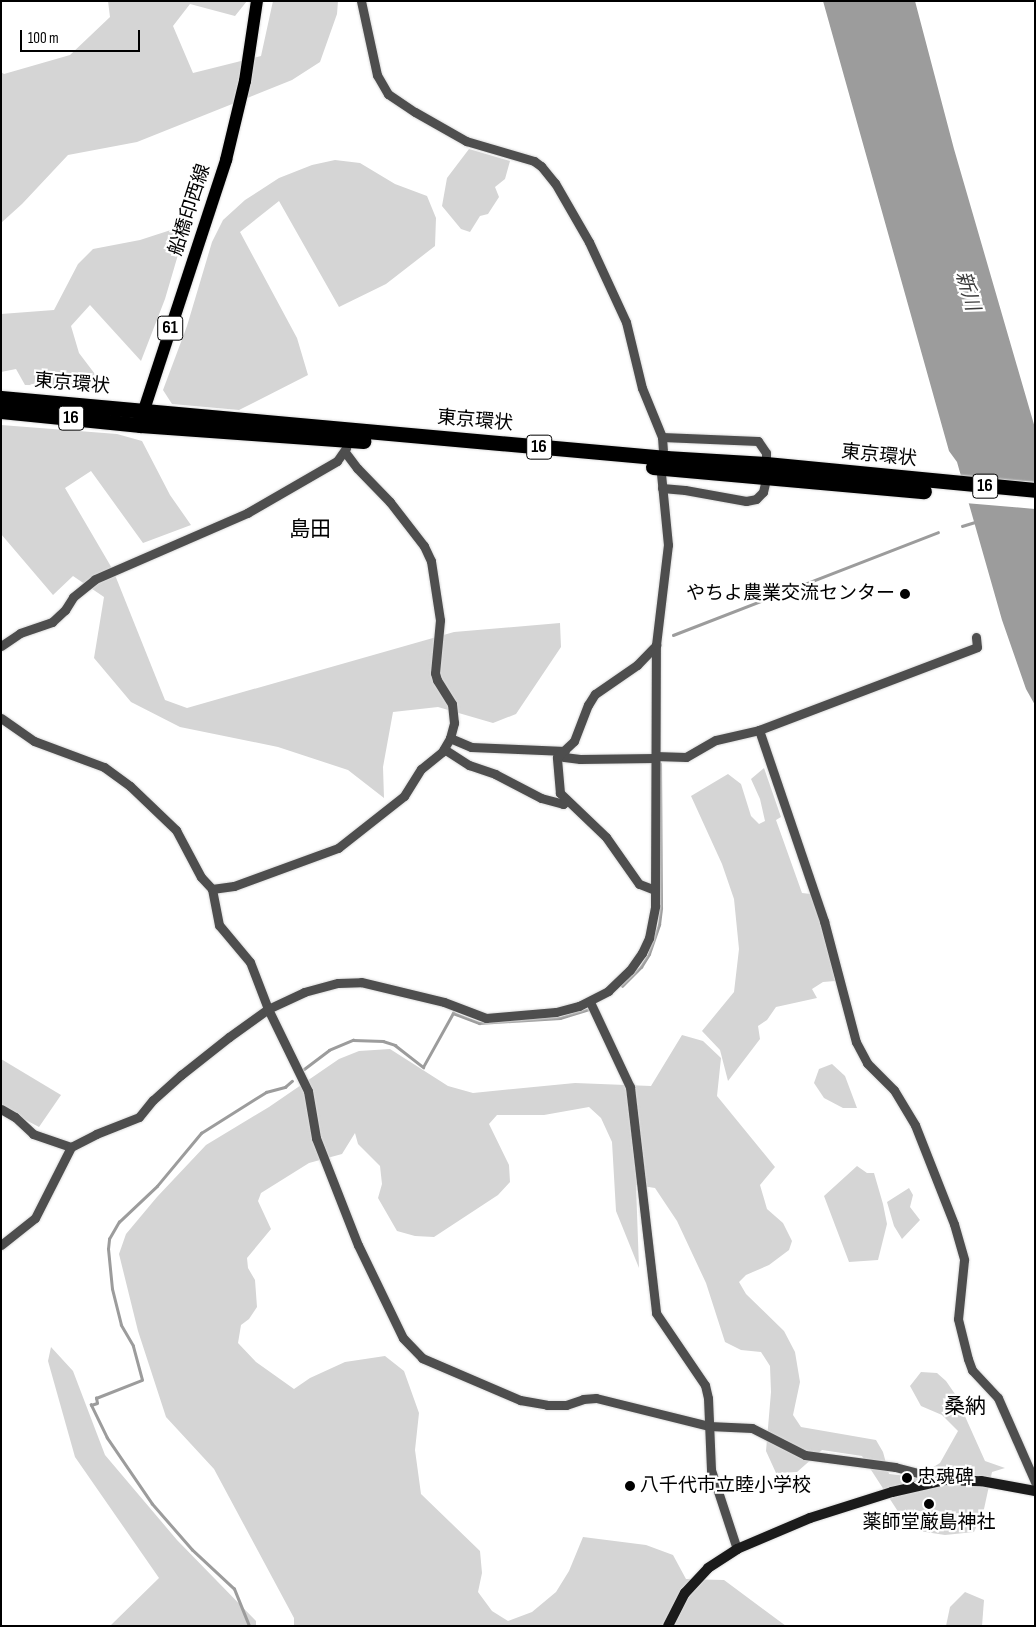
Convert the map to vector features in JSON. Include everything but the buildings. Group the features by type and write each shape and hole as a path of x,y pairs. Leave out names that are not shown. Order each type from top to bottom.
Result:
{"highway":[{"name":"東京環状","path":"1,398 141,417"},
{"name":"東京環状","path":"1,411 141,417 766,471 936,487 1035,501"},
{"name":"東京環状","path":"328,433 346,446 458,445"},
{"name":"東京環状","path":"936,487 1035,490"}],"main road":[{"name":"船橋印西線","path":"141,417 226,160 245,81 257,1"}],"street":[{"path":"361,2 377,75 388,94 466,141 534,161 542,166 555,183 589,242 626,322 642,388 662,437 663,450"},
{"path":"662,437 758,441 766,453 766,471 762,492 756,499 746,501 685,490 662,488"},
{"path":"1,646 20,633 52,622 65,610 73,597 95,579 247,513 337,460 346,446"},
{"path":"212,889 234,886 338,848 404,796 421,769 444,749 450,738 454,723 452,704 437,680 436,673 440,620 431,561 424,546 390,502 357,468 346,446"},
{"path":"1,1245 35,1218 71,1147 96,1134 138,1117 181,1074 268,1009 304,992 326,985 361,982 444,1002 481,1018 556,1012 590,1002 616,984 642,953 654,917 656,645 668,545 661,474"},
{"path":"563,752 564,757 580,759 686,757 716,740 759,730 977,647 976,637"},
{"path":"655,890 639,884 606,837 593,822 566,801 560,793 556,757 574,741 588,705 595,694 637,665 656,645"},
{"path":"1,718 34,742 73,757 98,764 130,786 176,830 201,877 212,889 219,925 250,962 268,1009 308,1091 316,1138 358,1245 403,1338 422,1358 520,1400 547,1405 566,1405 583,1399 596,1398 709,1426 752,1428 805,1455 895,1467 945,1480 981,1481 1024,1487 1035,1491"},
{"path":"759,730 827,929 856,1042 867,1063 894,1090 915,1125 954,1224 964,1269 958,1319 970,1365 977,1377 998,1398 1035,1482"},
{"path":"450,738 471,748 563,752"},
{"path":"444,749 469,765 496,774 541,798 563,804 566,801"},
{"path":"590,1002 630,1088 656,1313 705,1385 708,1398 711,1470 737,1549"},
{"path":"1,1109 15,1117 33,1134 71,1147"},
{"path":"668,1626 691,1585 708,1568 737,1549 845,1506 945,1480"}],"shaded area":[{"path":"108,1 247,1 235,16 190,4 173,26 193,73 261,56 273,1 338,1 337,14 320,62 292,80 137,142 68,155 22,204 1,223 1,72 4,74 70,55 110,17"},
{"path":"469,149 510,161 505,179 495,187 499,197 488,214 480,216 470,232 461,229 442,206 447,178"},
{"path":"335,160 360,163 395,184 427,196 436,218 435,246 386,284 339,307 279,201 240,232 297,338 308,375 239,410 172,404 163,390 187,326 212,242 223,220 245,200 279,178 312,165"},
{"path":"177,228 185,231 165,299 141,361 90,305 71,326 79,353 104,386 25,385 16,369 1,372 1,314 54,310 78,264 93,249 140,240"},
{"path":"1,425 117,434 142,441 170,495 191,525 143,543 91,471 65,488 113,570 165,700 187,708 454,632 560,623 561,647 516,714 493,723 438,707 393,712 383,767 384,798 348,770 278,747 180,727 131,702 94,658 104,597 73,576 53,595 1,534"},
{"path":"764,768 781,817 776,820 802,893 811,894 828,948 835,981 823,982 812,989 817,998 776,1007 767,1020 758,1026 760,1039 728,1081 720,1050 702,1031 734,992 739,949 734,899 722,864 691,796 728,774 741,784 751,816 759,824 765,821 760,799 751,779"},
{"path":"682,1035 703,1041 721,1058 717,1096 775,1167 760,1185 767,1209 783,1223 792,1241 789,1250 769,1265 746,1275 739,1282 746,1294 784,1331 795,1352 800,1382 793,1415 801,1427 876,1440 883,1452 889,1474 917,1477 940,1463 958,1431 942,1415 921,1406 910,1386 921,1372 937,1373 946,1381 955,1394 985,1461 1005,1468 992,1472 984,1509 974,1532 945,1535 906,1529 897,1510 862,1456 822,1450 797,1472 776,1473 766,1451 771,1392 770,1366 761,1352 741,1350 725,1342 706,1283 677,1221 655,1188 636,1185 639,1268 616,1211 612,1142 601,1118 589,1107 544,1115 497,1115 489,1124 509,1165 510,1182 498,1195 434,1237 415,1236 397,1231 378,1198 382,1184 380,1166 358,1144 355,1133 342,1154 309,1163 261,1193 258,1201 271,1229 247,1258 248,1268 255,1280 257,1307 249,1319 241,1325 238,1343 256,1362 294,1389 310,1378 345,1362 385,1356 404,1371 419,1413 415,1450 421,1494 480,1551 482,1573 478,1592 492,1611 508,1621 532,1612 556,1592 569,1571 583,1537 646,1545 673,1555 686,1579 724,1580 786,1626 294,1626 294,1618 214,1469 166,1417 138,1331 119,1254 126,1234 157,1197 206,1145 269,1107 339,1059 359,1051 390,1049 448,1086 473,1093 575,1083 651,1086"},
{"path":"1,1059 61,1095 39,1127 1,1107"},
{"path":"832,1064 845,1076 857,1108 843,1108 824,1098 814,1083 819,1069"},
{"path":"857,1166 867,1173 874,1173 887,1224 878,1260 849,1262 824,1196"},
{"path":"909,1188 913,1195 910,1207 920,1220 902,1239 894,1226 887,1202"},
{"path":"51,1347 73,1371 105,1455 177,1540 256,1621 256,1626 110,1626 159,1578 75,1457 48,1361"},
{"path":"965,1592 984,1600 982,1626 946,1626 950,1607"}],"water":[{"name":"新川","path":"823,1 915,1 954,149 1035,428 1035,705 1026,689 1002,620 957,462 949,451"}],"pier":[{"path":"958,476 1035,482 1035,509 965,503"}],"waterway":[{"path":"962,526 975,522"},
{"path":"673,635 938,532"},
{"path":"622,986 641,967 649,954 659,925 661,908 660,764"},
{"path":"304,1069 329,1050 353,1040 383,1041 395,1045 423,1067 453,1013 479,1023 560,1018 589,1009"},
{"path":"249,1626 234,1589 192,1550 152,1504 107,1438 91,1405 97,1403 96,1398 142,1380 133,1346 121,1325 112,1289 108,1249 109,1239 119,1222 157,1186 201,1133 266,1092 285,1087 292,1081"}],"place":[{"name":"やちよ農業交流センター","path":"905,594"},
{"name":"忠魂碑","path":"907,1478"},
{"name":"八千代市立睦小学校","path":"630,1486"},
{"name":"薬師堂厳島神社","path":"929,1504"}],"district":[{"name":"島田","path":"310,530"},
{"name":"桑納","path":"965,1407"}]}
